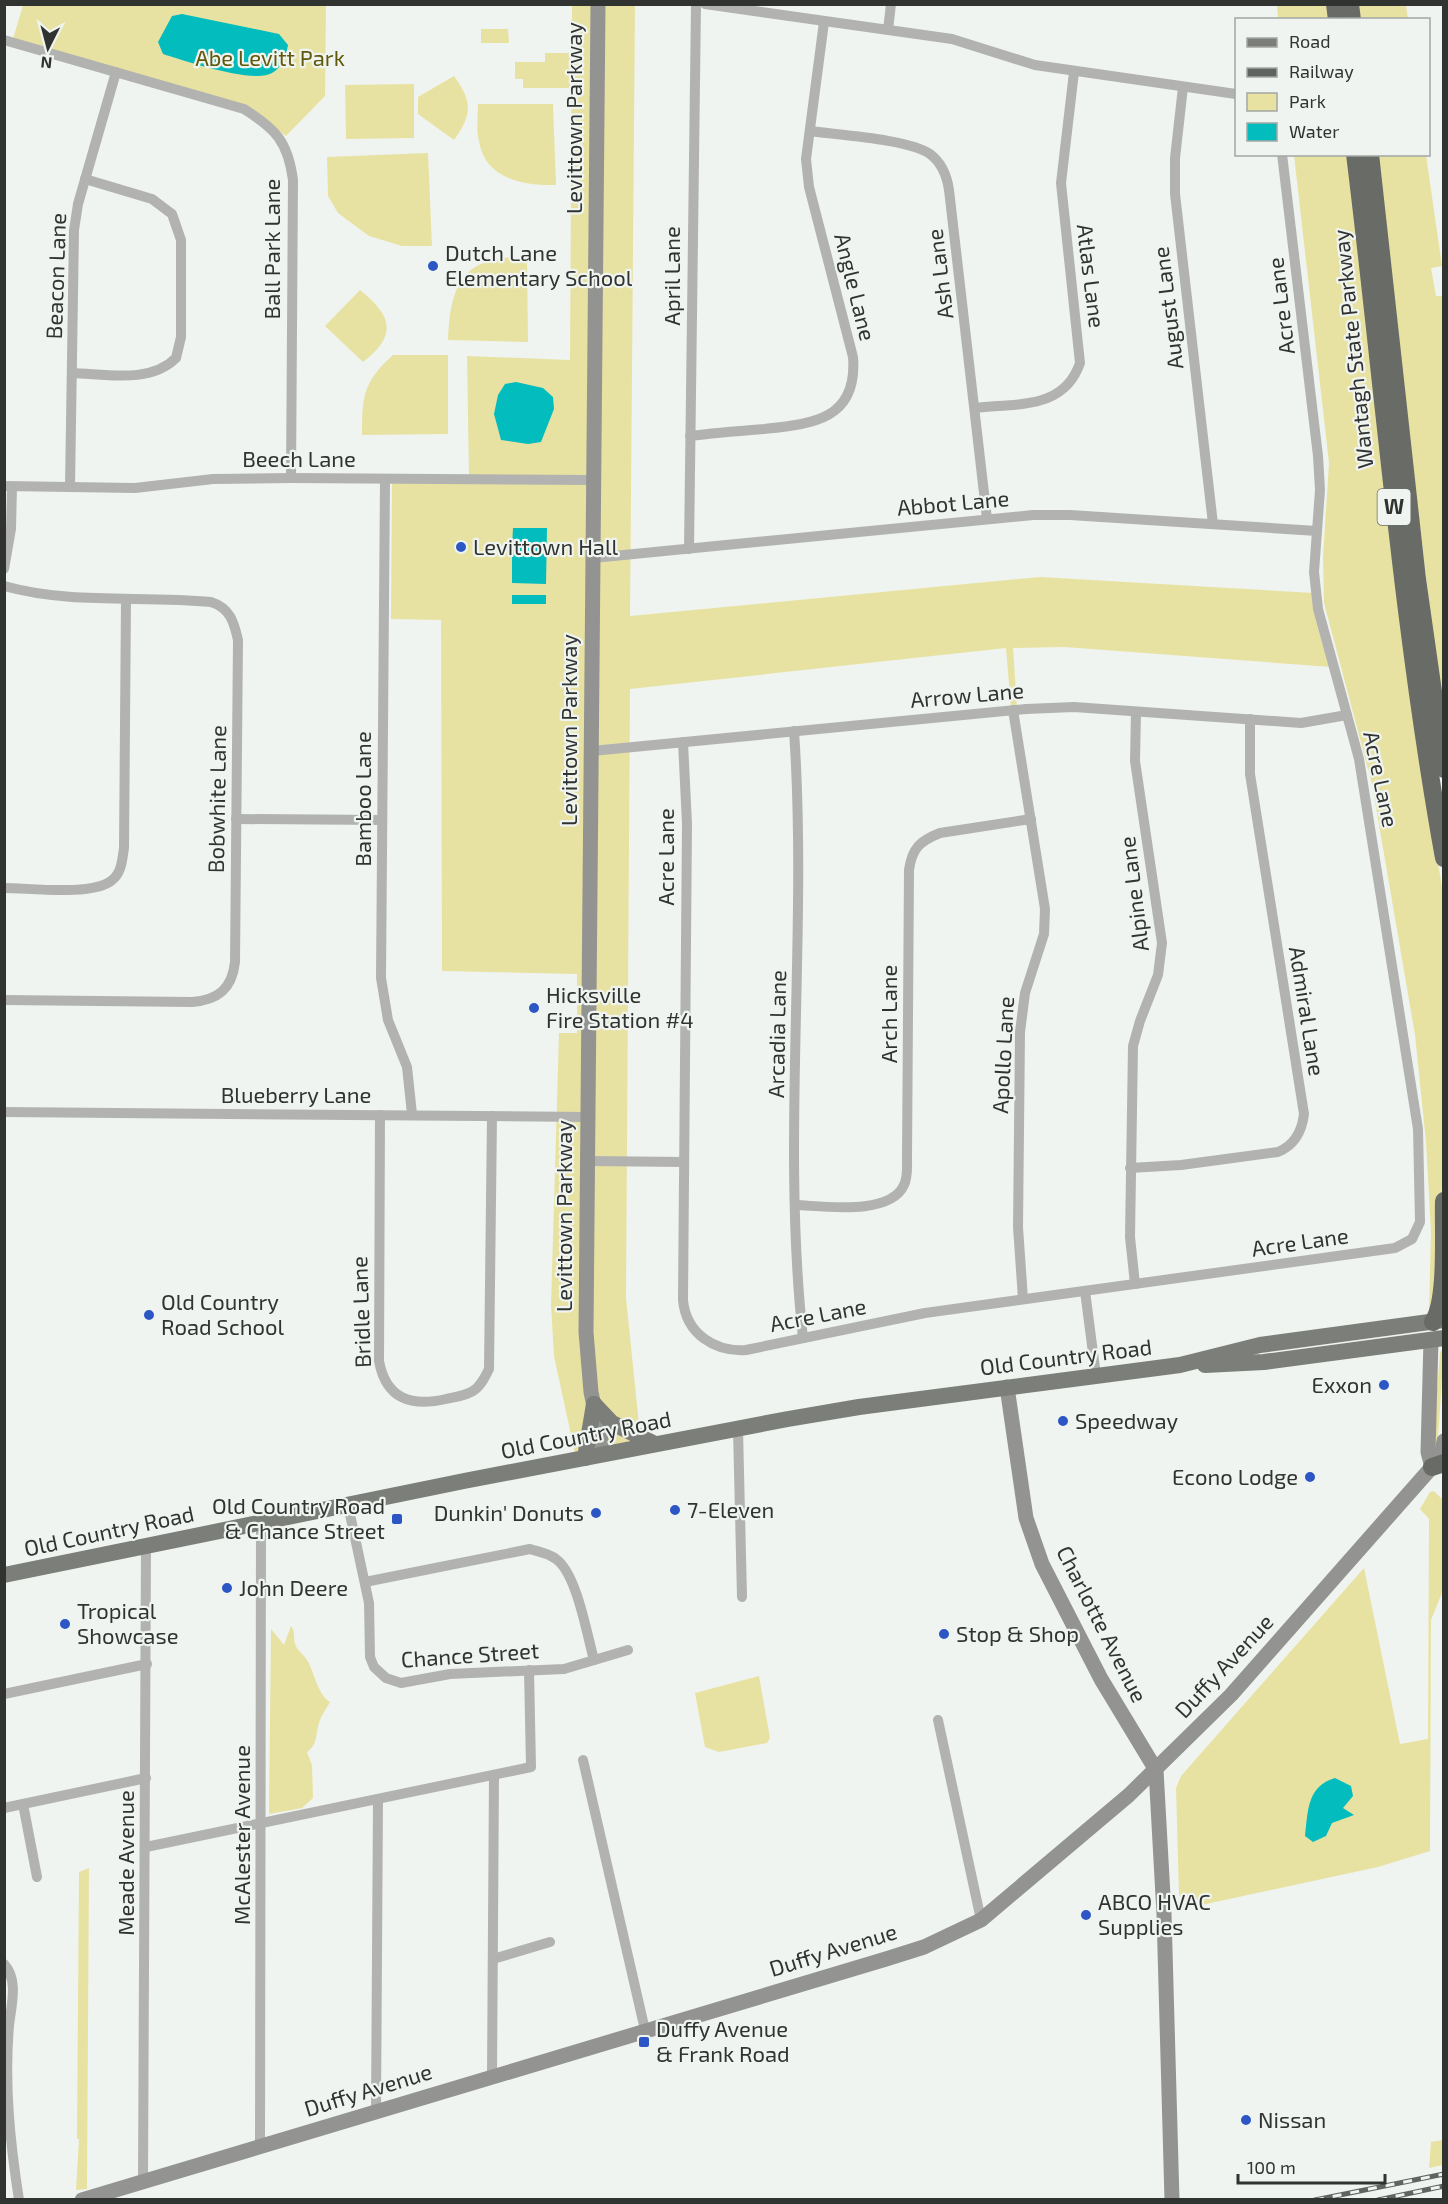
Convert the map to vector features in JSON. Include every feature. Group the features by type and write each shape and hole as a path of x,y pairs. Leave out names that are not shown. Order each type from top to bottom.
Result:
{"highway":[{"name":"Wantagh State Parkway","path":"1355,156 1400,566 1419,708 1443,858"},
{"name":"Wantagh State Parkway","path":"1370,156 1417,579 1443,769"},
{"path":"1438,1330 1443,1294 1443,1201"}],"main road":[{"name":"Old Country Road","path":"4,1575 655,1444 853,1408 1180,1365 1260,1345 1438,1330"},
{"path":"594,1404 612,1424 655,1444"},
{"path":"585,1458 594,1404"}],"street":[{"name":"Levittown Parkway","path":"598,4 586,1332 594,1404 604,1455"},
{"name":"April Lane","path":"689,549 696,4"},
{"path":"705,4 960,41 1020,62 1074,72 1235,94"},
{"path":"888,30 891,4"},
{"name":"Angle Lane","path":"690,436 804,425 823,419 836,411 849,392 853,380 853,357 809,187 806,159 824,21"},
{"name":"Ball Park Lane","path":"4,40 244,109 266,123 288,150 293,180 291,478"},
{"name":"Beacon Lane","path":"70,487 74,231 85,179 116,72"},
{"name":"Atlas Lane","path":"975,408 1053,397 1070,384 1080,363 1061,183 1074,72"},
{"name":"August Lane","path":"1183,87 1175,158 1175,194 1213,524"},
{"name":"Ash Lane","path":"810,131 913,146 931,154 943,168 950,190 987,519"},
{"name":"Acre Lane","path":"682,742 687,824 683,1300 692,1326 712,1345 736,1351 925,1314 1395,1248 1412,1239 1417,1230 1420,1215 1420,1163 1412,1088 1366,796 1318,609 1314,572 1320,490 1318,456 1282,156"},
{"path":"72,373 143,375 158,371 176,358 181,337 181,240 172,214 152,199 85,179"},
{"name":"Beech Lane","path":"8,487 135,488 213,479 291,478 594,480"},
{"name":"Bamboo Lane","path":"385,479 381,978 388,1020 407,1067 412,1114"},
{"path":"4,569 11,529 8,487"},
{"name":"Abbot Lane","path":"593,558 987,519 1071,515 1317,531"},
{"name":"Bobwhite Lane","path":"4,586 53,596 211,602 224,609 234,622 238,640 235,962 234,971 223,993 208,1001 192,1002 4,1000"},
{"path":"4,888 90,889 111,881 121,868 124,848 126,600"},
{"name":"Arrow Lane","path":"592,751 1013,710 1074,707 1301,723 1347,715"},
{"name":"Apollo Lane","path":"1013,710 1045,924 1039,954 1025,993 1020,1032 1018,1227 1023,1299"},
{"name":"Alpine Lane","path":"1135,1284 1130,1237 1133,1046 1158,975 1162,943 1135,761 1136,712"},
{"name":"Admiral Lane","path":"1131,1168 1181,1165 1278,1152 1292,1144 1303,1123 1304,1114 1250,774 1250,719"},
{"name":"Arcadia Lane","path":"794,731 799,820 795,1262 803,1338"},
{"path":"236,819 382,820"},
{"name":"Arch Lane","path":"795,1205 872,1206 895,1197 904,1186 907,1158 909,870 915,848 926,838 940,832 1031,819"},
{"name":"Blueberry Lane","path":"4,1112 588,1117"},
{"name":"Bridle Lane","path":"380,1115 378,1361 381,1375 388,1386 403,1398 419,1403 472,1392 482,1383 489,1369 492,1116"},
{"path":"588,1161 684,1162"},
{"path":"1085,1291 1096,1376"},
{"path":"1438,1330 1428,1452 1440,1466"},
{"name":"Charlotte Avenue","path":"1007,1388 1026,1518 1042,1564 1101,1679 1156,1770 1164,1892 1172,2199"},
{"path":"738,1428 742,1597"},
{"name":"Duffy Avenue","path":"82,2199 924,1947 981,1920 1156,1770 1231,1695 1440,1466 1443,1441"},
{"name":"Chance Street","path":"348,1505 369,1603 370,1657 374,1667 386,1678 400,1683 450,1674 564,1669 628,1650"},
{"name":"McAlester Avenue","path":"260,2146 261,1523"},
{"name":"Meade Avenue","path":"143,2181 146,1545"},
{"path":"365,1582 530,1550 547,1553 558,1560 568,1573 594,1660"},
{"path":"4,1694 147,1664"},
{"path":"146,1847 531,1767 529,1670"},
{"path":"938,1720 981,1920"},
{"path":"583,1760 645,2030"},
{"path":"492,2076 494,1775"},
{"path":"4,1808 146,1778"},
{"path":"376,2111 378,1799"},
{"path":"23,1804 37,1877"},
{"path":"493,1959 550,1942"},
{"path":"4,1964 13,1982 8,2039 7,2093 11,2150 19,2199"}],"green space":[{"name":"Abe Levitt Park","path":"23,5 326,5 325,96 286,136 247,107 13,39"},
{"path":"572,5 635,5 630,616 1040,577 1314,593 1331,667 1064,647 1013,648 1017,707 1011,708 1006,648 630,689 626,1298 641,1444 576,1458 554,1356 551,1305 559,1033 577,1033 577,974 442,971 441,620 391,619 392,482 469,477 467,356 570,360"},
{"path":"1277,5 1328,5 1330,18 1278,18"},
{"path":"1354,5 1406,5 1408,18 1357,18"},
{"path":"481,29 508,29 509,43 481,43"},
{"path":"545,53 570,53 570,88 523,88 523,79 515,79 515,62 545,62"},
{"path":"454,76 465,93 468,108 464,123 454,140 418,114 418,97"},
{"path":"414,84 414,138 346,139 345,85"},
{"path":"478,104 553,104 556,185 519,182 498,172 489,164 478,137"},
{"path":"428,153 432,246 402,246 369,236 338,213 328,196 327,157"},
{"path":"1294,156 1349,156 1426,791 1443,893 1444,1159 1439,1228 1438,1304 1429,1313 1431,1232 1426,1142 1415,1035 1372,784 1324,603 1323,557 1329,463"},
{"path":"1376,156 1426,156 1442,266 1431,268 1436,296 1442,296 1444,308 1443,720"},
{"path":"510,257 527,259 528,342 448,340 451,307 458,286 464,277 481,264"},
{"path":"360,290 379,308 387,326 382,343 363,362 325,326"},
{"path":"393,355 448,355 448,434 362,435 366,390 376,373"},
{"path":"1442,1350 1443,1363 1437,1454 1432,1453"},
{"path":"1434,1491 1443,1500 1444,1588 1431,1620 1430,1851 1378,1867 1183,1909 1179,1894 1176,1788 1181,1776 1364,1568 1400,1744 1428,1739 1429,1519 1420,1509 1430,1492"},
{"path":"291,1626 296,1646 310,1665 322,1694 330,1702 318,1724 313,1745 307,1752 312,1765 313,1798 302,1808 269,1814 271,1629 284,1645"},
{"path":"759,1676 770,1738 767,1743 719,1752 705,1747 695,1693"},
{"path":"89,1868 87,2189 76,2190 79,2139 77,2139 79,1872"},
{"path":"1443,2140 1443,2165 1429,2168 1431,2142"}],"water":[{"path":"182,14 279,34 288,45 283,61 272,73 250,76 163,54 158,42 172,16"},
{"path":"516,382 543,388 553,397 554,409 541,442 528,444 501,440 494,414 498,395 505,384"},
{"path":"513,528 547,528 546,584 512,583 512,550 519,550 519,546 512,546"},
{"path":"512,595 546,595 546,604 512,604"},
{"path":"1335,1778 1351,1786 1353,1796 1343,1808 1354,1815 1332,1823 1326,1836 1313,1842 1305,1836 1311,1801 1319,1787"}],"railway":[{"path":"1315,2200 1444,2174"},
{"path":"1378,2200 1444,2186"}],"place":[{"name":"Dutch Lane Elementary School","path":"433,266"},
{"name":"Levittown Hall","path":"461,547"},
{"name":"Hicksville Fire Station #4","path":"534,1008"},
{"name":"Old Country Road School","path":"149,1315"},
{"name":"Exxon","path":"1384,1385"},
{"name":"Speedway","path":"1063,1421"},
{"name":"Econo Lodge","path":"1310,1477"},
{"name":"7-Eleven","path":"675,1510"},
{"name":"Dunkin' Donuts","path":"596,1513"},
{"name":"Old Country Road & Chance Street","path":"397,1519"},
{"name":"John Deere","path":"227,1588"},
{"name":"Tropical Showcase","path":"65,1624"},
{"name":"Stop & Shop","path":"944,1634"},
{"name":"ABCO HVAC Supplies","path":"1086,1915"},
{"name":"Duffy Avenue & Frank Road","path":"644,2042"},
{"name":"Nissan","path":"1246,2120"}]}
